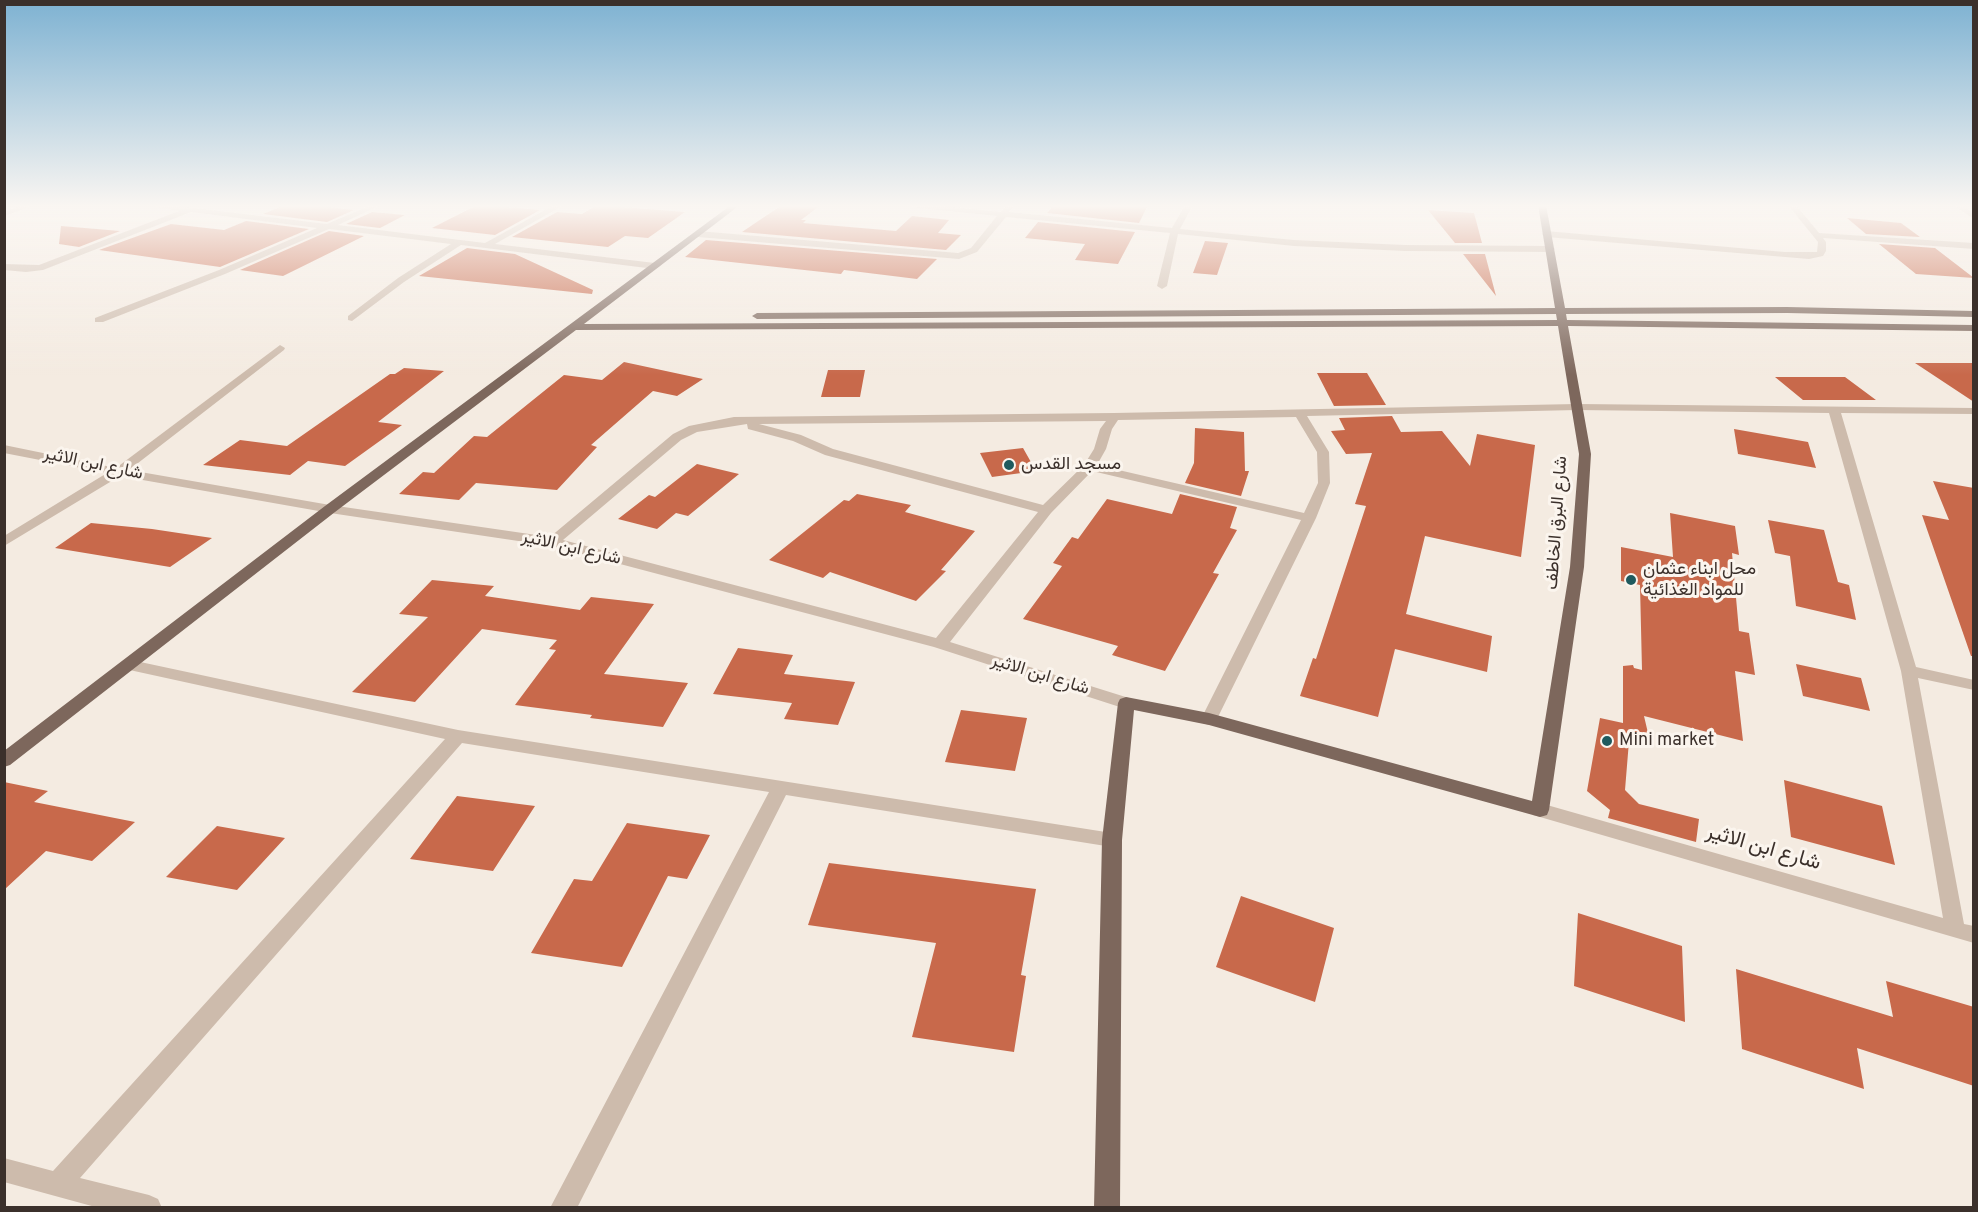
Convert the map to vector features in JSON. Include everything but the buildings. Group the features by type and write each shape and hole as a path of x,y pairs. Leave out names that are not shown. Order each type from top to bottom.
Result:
{"main road":[{"path":"4,762 330,509 661,262"},
{"name":"شارع البرق الخاطف","path":"1540,810 1577,567 1585,454 1560,318 1553,262"},
{"path":"576,327 1560,318 1829,310 1974,314"},
{"path":"589,317 1560,318 1974,328"},
{"path":"1107,1208 1112,840 1126,703 1209,719 1540,810"}],"street":[{"path":"4,267 40,268 57,262"},
{"path":"99,320 246,262"},
{"path":"352,318 401,280 429,262"},
{"path":"621,262 655,266"},
{"path":"1162,286 1168,262"},
{"path":"4,542 118,472 280,348"},
{"path":"553,542 677,437 693,429 734,421 1114,417 1577,407 1974,411"},
{"path":"1834,410 1909,671 1964,932"},
{"path":"1209,719 1309,518 1324,483 1323,452 1299,412"},
{"path":"940,644 1046,510 1089,467 1114,417"},
{"path":"734,421 797,438 829,452 1046,510"},
{"name":"شارع ابن الاثير","path":"4,449 33,453 118,472 330,509 553,542 940,644 1126,703"},
{"path":"1089,467 1309,518"},
{"path":"131,665 458,736 1112,840"},
{"path":"1909,671 1974,685"},
{"path":"59,1183 458,736"},
{"path":"563,1208 780,788"},
{"name":"شارع ابن الاثير","path":"1540,810 1964,932"},
{"path":"4,1170 148,1208"}],"place":[{"name":"مسجد القدس","path":"1009,465"},
{"name":"محل ابناء عثمان للمواد الغذائية","path":"1631,580"},
{"name":"Mini market","path":"1607,741"}]}
